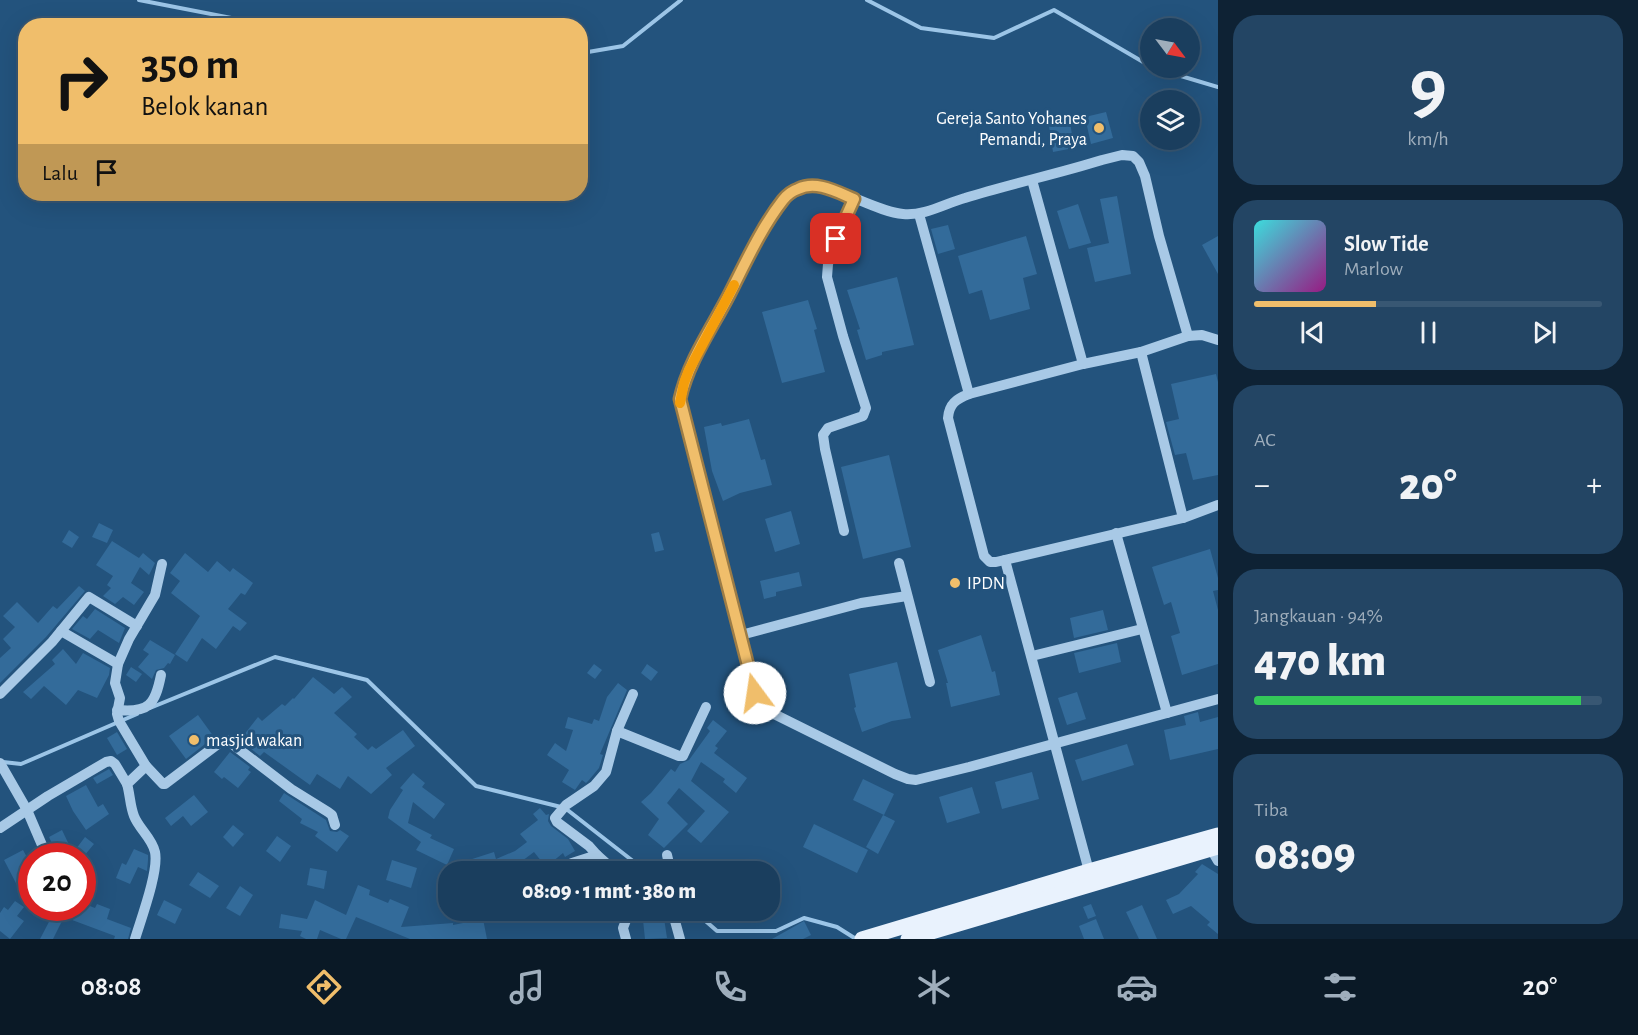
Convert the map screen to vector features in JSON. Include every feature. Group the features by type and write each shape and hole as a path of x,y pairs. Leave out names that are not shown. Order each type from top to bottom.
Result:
{"main road":[{"path":"862,939 1089,871 1214,846"},
{"path":"908,939 1214,846"}],"street":[{"path":"1188,336 1145,176 1138,159 1133,156 1122,155 964,198 919,214 885,211 824,187 813,185 797,189 785,197 775,210 689,370 680,404 755,693 763,707 908,779 924,778 1218,699"},
{"path":"1032,180 1083,364"},
{"path":"844,531 823,435 828,428 862,416 866,408 843,336 828,277 828,264 836,239 854,199"},
{"path":"919,214 969,394"},
{"path":"1218,340 1202,335 1188,336 1141,352 1083,364 969,394 952,404 948,418 984,556 990,562 1183,518 1218,505"},
{"path":"1141,352 1183,518"},
{"path":"1116,533 1167,713"},
{"path":"1005,560 1089,871"},
{"path":"899,563 930,682"},
{"path":"162,564 155,595 118,664 115,683 120,698 117,712 123,729 146,766 165,784 222,741 227,740 291,789 332,815 335,825"},
{"path":"741,635 861,603 907,596"},
{"path":"0,694 52,642 87,598 90,597 137,626"},
{"path":"1032,656 1142,629"},
{"path":"61,631 118,664"},
{"path":"117,712 134,712 151,703 157,696 161,675"},
{"path":"604,861 555,818 563,808 594,786 606,772 616,731 633,694"},
{"path":"616,731 682,756 706,707"},
{"path":"0,828 66,785 109,761 115,764 127,784 135,817 152,842 156,857 135,939"},
{"path":"0,763 27,810 41,843"},
{"path":"127,784 146,766"},
{"path":"578,861 597,855"},
{"path":"667,855 668,861"},
{"path":"626,921 623,928 626,939"},
{"path":"679,921 680,939"}],"building":[{"name":"Gereja Santo Yohanes Pemandi, Praya","path":"1106,112 1113,138 1091,144 1085,117"},
{"path":"1070,122 1074,148 1053,152 1049,126"},
{"path":"1029,134 1032,144 1016,147 1014,137"},
{"path":"1117,196 1131,274 1095,282 1087,248 1109,243 1100,199"},
{"path":"1078,204 1091,243 1069,249 1057,211"},
{"path":"948,225 955,249 938,254 931,229"},
{"path":"1026,236 1037,274 1023,278 1030,309 990,320 982,290 969,294 958,256"},
{"path":"1218,236 1218,274 1202,245"},
{"path":"897,277 914,345 882,352 882,355 866,360 857,330 860,329 847,290"},
{"path":"808,300 817,329 814,330 825,372 782,383 762,312"},
{"path":"1216,374 1218,382 1218,475 1193,480 1186,453 1175,455 1166,422 1179,419 1171,384"},
{"path":"749,419 761,460 765,459 772,485 740,493 723,501 712,471 704,427 721,423 722,426"},
{"path":"889,455 911,547 863,559 841,467"},
{"path":"791,511 800,544 775,552 765,519"},
{"path":"99,523 113,530 107,543 92,537"},
{"path":"69,530 79,537 72,548 62,542"},
{"path":"659,532 664,550 655,552 651,534"},
{"path":"112,541 139,558 143,553 155,563 149,575 140,567 131,583 144,592 134,605 123,597 115,604 103,596 111,588 107,585 113,576 96,565"},
{"path":"1210,549 1218,578 1218,590 1213,591 1218,610 1218,664 1182,675 1171,636 1180,633 1171,602 1164,605 1152,567"},
{"path":"185,553 208,572 217,561 230,572 233,568 253,583 245,595 241,593 228,609 247,623 240,631 233,626 216,649 202,638 187,662 175,654 200,616 171,593 180,581 170,573"},
{"path":"799,572 802,586 776,592 776,596 764,599 760,581"},
{"path":"79,586 85,591 46,637 0,683 0,658 11,648 3,639 15,627 3,616 17,602 38,623 53,606 57,609"},
{"path":"95,609 125,628 119,643 98,630 90,639 72,629 83,616 87,619"},
{"path":"1103,610 1108,630 1074,638 1070,618"},
{"path":"981,635 992,672 995,671 1000,695 951,707 946,683 948,683 938,650"},
{"path":"150,640 175,655 170,664 156,670 152,679 138,667 149,654 143,650"},
{"path":"1117,643 1121,662 1079,673 1074,653"},
{"path":"63,649 76,664 83,653 110,668 109,675 97,698 78,690 66,705 44,686 31,699 23,692 55,664 52,660"},
{"path":"897,662 911,718 892,721 862,732 854,708 856,707 849,674"},
{"path":"594,664 602,670 595,679 587,673"},
{"path":"647,664 658,672 651,681 641,673"},
{"path":"131,667 142,674 136,682 126,675"},
{"path":"313,677 334,694 342,687 352,697 334,713 357,734 354,737 368,750 372,746 376,749 403,730 415,746 386,768 392,775 371,794 348,776 340,789 317,774 310,785 264,752 260,756 240,740 258,717 262,721 282,704 285,706"},
{"path":"618,683 627,690 600,754 603,755 599,768 586,783 582,780 575,790 562,782 569,770 547,755 555,743 566,751 573,730 565,728 568,717 592,724 594,719 599,721 607,697"},
{"path":"1077,692 1086,719 1067,725 1058,698"},
{"path":"1198,712 1200,722 1218,717 1218,749 1170,760 1164,730 1186,725 1184,716"},
{"name":"masjid wakan","path":"198,715 214,737 186,759 169,736"},
{"path":"713,720 727,731 715,746 718,748 714,753 747,778 736,793 723,782 725,779 701,762 691,781 729,812 701,843 687,831 705,811 679,788 667,803 688,824 664,848 648,835 659,819 641,802 671,769 675,772 680,764 689,760 710,731 707,728"},
{"path":"117,732 127,749 117,755 107,738"},
{"path":"1127,744 1134,765 1082,781 1075,760"},
{"path":"230,752 250,767 248,770 251,772 238,788 214,772"},
{"path":"109,769 113,775 97,784 93,778"},
{"path":"1032,772 1039,799 1002,809 995,782"},
{"path":"413,773 425,783 422,787 445,804 434,819 413,802 408,823 432,835 430,838 454,849 449,861 439,861 416,850 421,842 388,818 390,810 403,790 400,788"},
{"path":"863,779 894,794 884,815 853,800"},
{"path":"86,785 98,807 103,804 109,814 86,830 66,796"},
{"path":"972,787 980,813 947,823 939,797"},
{"path":"284,793 326,820 330,831 340,830 349,836 337,852 315,836 318,832 300,823 302,819 279,801"},
{"path":"194,795 208,812 191,826 183,816 171,826 165,818"},
{"path":"540,808 546,815 549,814 548,821 551,826 568,839 575,851 565,857 563,853 553,861 541,861 534,852 522,861 469,861 494,852 496,859 515,851 527,842 520,834 538,820 533,814"},
{"path":"883,815 895,821 878,854 866,847"},
{"path":"814,824 868,850 857,873 803,847"},
{"path":"233,825 244,834 233,847 223,837"},
{"path":"62,830 68,843 52,843 49,837"},
{"path":"277,836 291,846 280,862 266,851"},
{"path":"85,837 93,843 80,843"},
{"path":"134,849 148,855 147,871 138,867 130,884 116,878 122,863 126,865"},
{"path":"18,853 18,887 4,860"},
{"path":"392,860 417,868 411,888 386,880"},
{"path":"1202,864 1218,874 1218,934 1207,925 1210,922 1191,906 1173,914 1166,900 1179,894 1198,874 1195,872"},
{"path":"310,868 327,871 324,889 307,885"},
{"path":"198,872 219,886 210,898 189,885"},
{"path":"358,885 370,890 369,895 388,903 390,899 409,907 401,927 483,921 487,939 410,939 356,917 346,939 320,930 317,939 306,939 300,936 302,931 279,928 281,914 307,919 315,900 346,915"},
{"path":"240,886 253,895 240,916 226,908"},
{"path":"164,900 182,909 175,924 157,915"},
{"path":"15,901 18,903 18,921 24,921 10,939 0,931 0,913 4,907 8,910"},
{"path":"97,904 110,909 107,919 131,928 128,939 114,939 115,936 75,921 96,921"},
{"path":"1091,904 1096,916 1088,919 1083,907"},
{"path":"1142,905 1157,939 1139,939 1126,912"},
{"path":"1096,919 1104,939 1084,939 1079,926"},
{"path":"49,921 62,921 53,939 40,939"},
{"path":"643,921 664,921 667,938 645,939"},
{"path":"804,921 811,935 803,939 772,939"}],"waterway":[{"path":"139,0 232,18"},
{"path":"588,52 623,46 681,0"},
{"path":"867,0 921,28 994,38 1054,10 1140,60"},
{"path":"1188,78 1218,87"},
{"path":"150,708 275,657 367,680 476,786 565,808 633,861"},
{"path":"3,762 21,764 137,714"},
{"path":"706,921 717,931 776,931 804,918 837,927 856,939"}],"slow traffic":[{"path":"680,403 689,370 734,285"}],"place":[{"name":"Gereja Santo Yohanes Pemandi, Praya","path":"1099,128"},
{"name":"IPDN","path":"955,583"},
{"name":"masjid wakan","path":"194,740"}],"route":[{"path":"755,693 680,399 689,370 775,210 785,197 797,189 813,185 854,199 836,239"}]}
